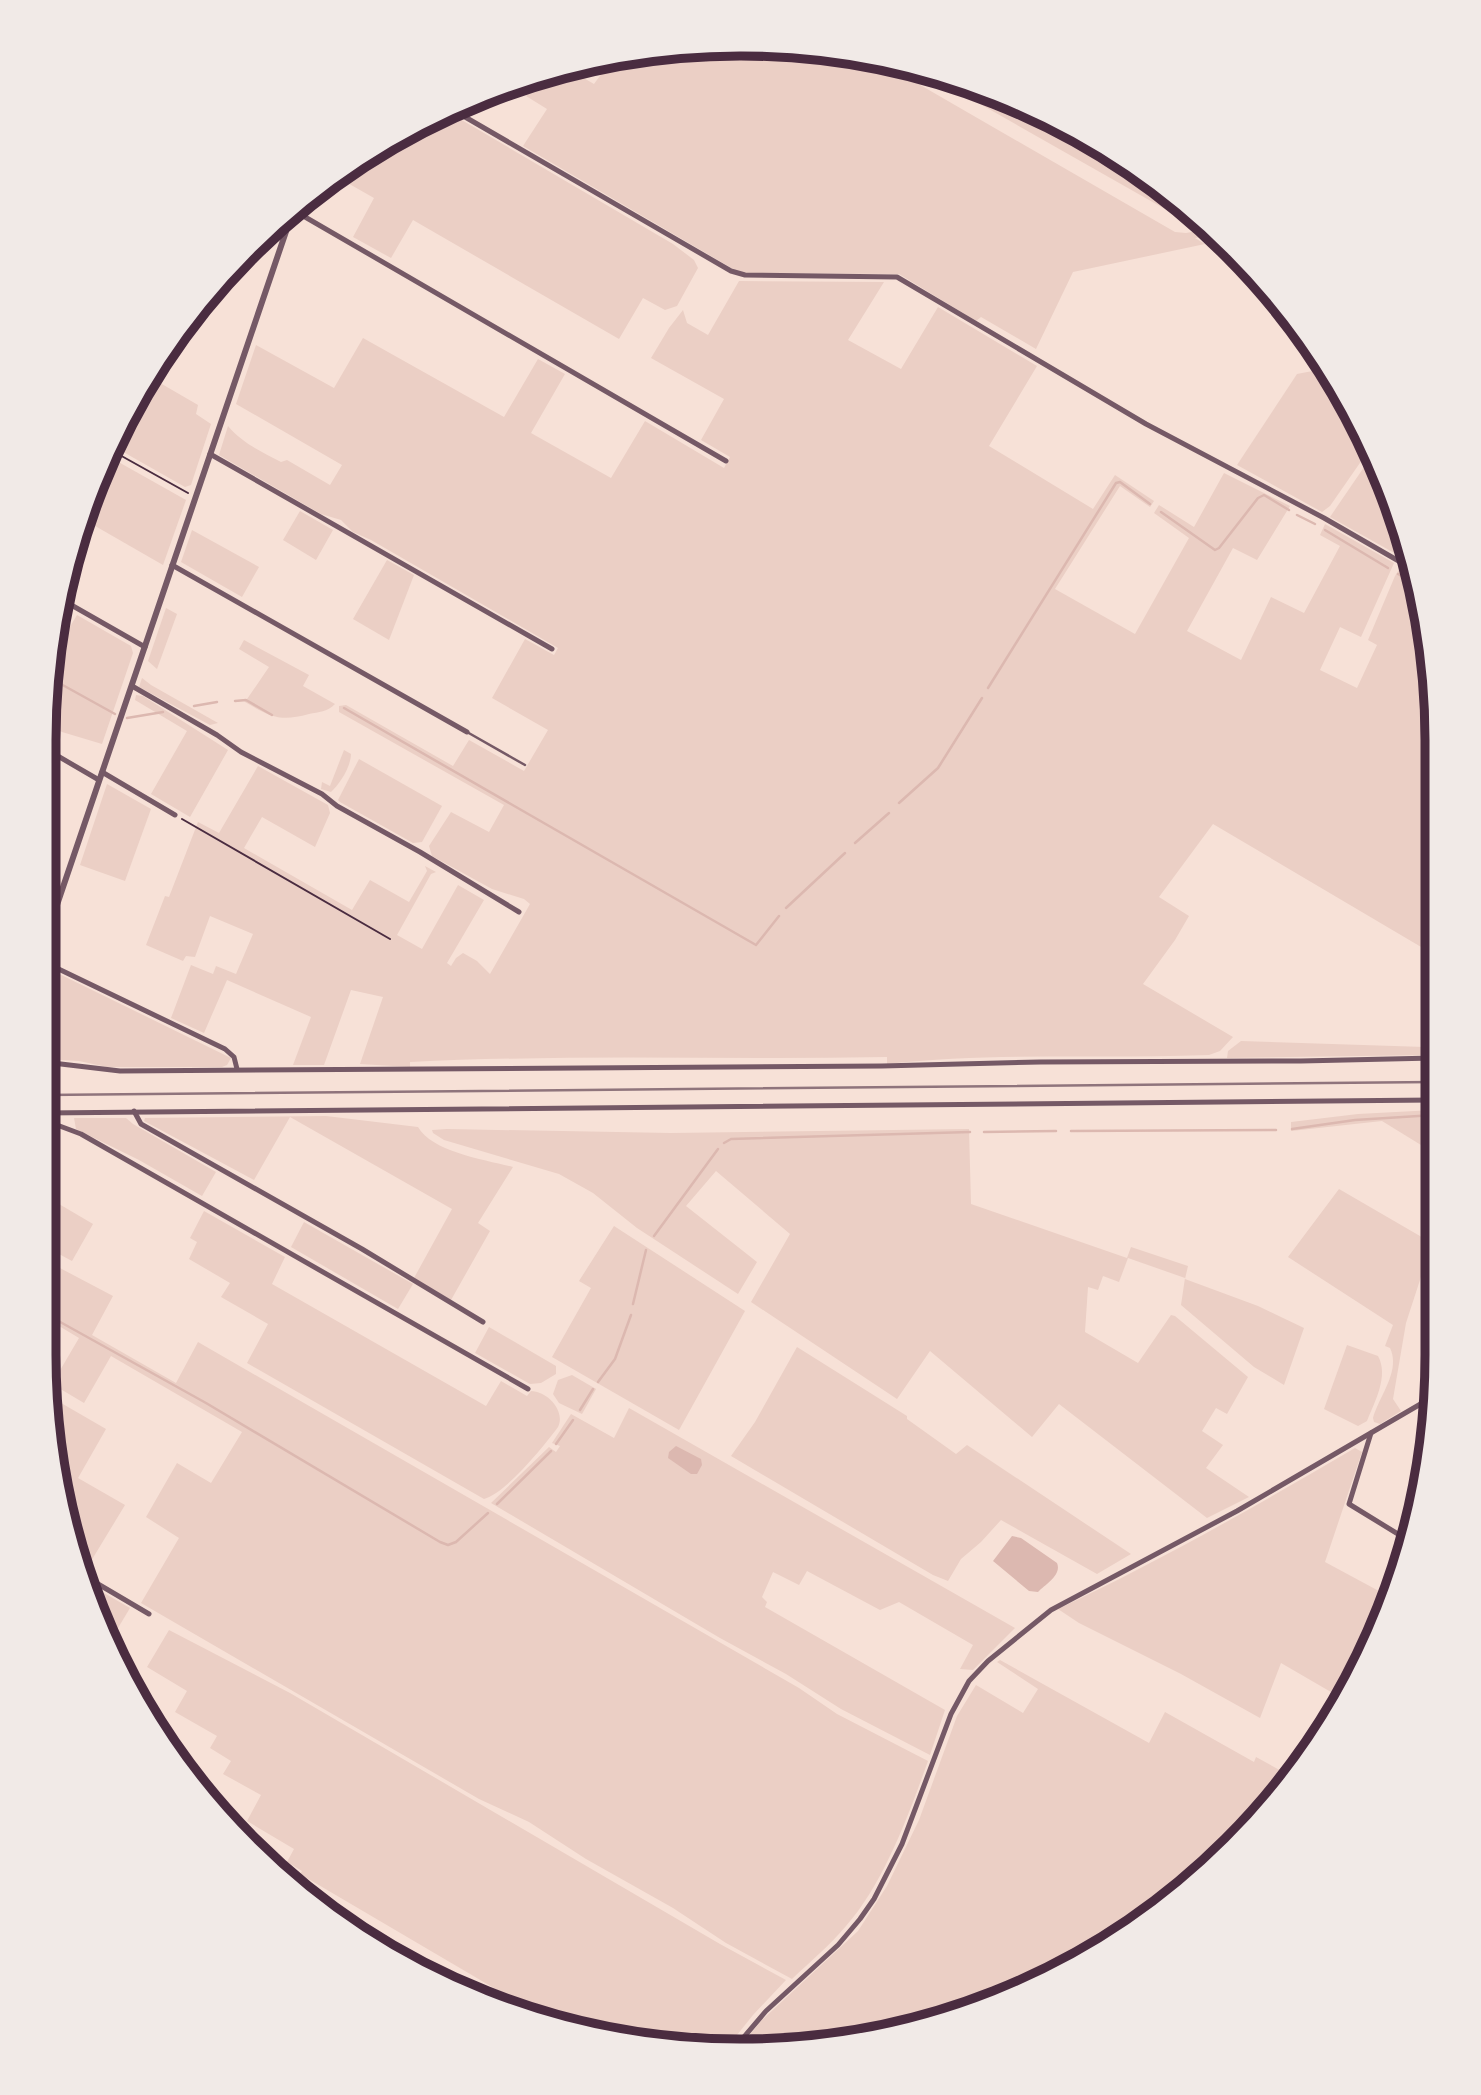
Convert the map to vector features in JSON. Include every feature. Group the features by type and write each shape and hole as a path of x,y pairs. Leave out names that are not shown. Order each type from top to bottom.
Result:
{"street":[{"path":"463,116 731,271 768,276 897,277 1146,424 1324,518 1402,563"},
{"path":"303,215 726,461"},
{"path":"56,908 286,228"},
{"path":"209,454 552,649"},
{"path":"172,565 467,732"},
{"path":"70,604 145,647"},
{"path":"132,686 217,735 241,752 322,794 337,806 519,912"},
{"path":"56,755 99,780"},
{"path":"102,772 175,814"},
{"path":"56,894 60,896"},
{"path":"56,968 225,1049 234,1057 237,1069"},
{"path":"56,1063 120,1071 882,1066 1425,1058"},
{"path":"56,1112 1425,1100"},
{"path":"134,1111 141,1124 362,1249 483,1322"},
{"path":"56,1124 81,1134 528,1389"},
{"path":"742,2039 766,2011 838,1945 874,1899 902,1844 951,1714 969,1681 988,1661 1051,1610 1237,1511 1424,1402"},
{"path":"1371,1433 1349,1504 1401,1536"},
{"path":"95,1582 149,1615"}],"lane":[{"path":"467,732 525,765"}],"path":[{"path":"119,455 195,497"},
{"path":"175,814 390,939"}],"shaded area":[{"path":"696,57 785,57 830,62 905,76 1175,232 1198,231 1204,237 1195,238 1205,244 1073,272 1036,349 981,317 976,321 899,274 740,273 523,146 547,109 526,96 530,89 579,75 594,84 605,70"},
{"path":"956,91 1002,108 1083,148 1121,171 1179,217"},
{"path":"458,118 673,244 694,260 698,268 677,306 665,310 643,298 619,339 413,220 391,258 353,237 374,198 345,182 398,148"},
{"path":"739,281 884,282 848,340 901,369 938,307 1037,366 989,446 1093,509 1115,475 1154,501 1150,507 1120,486 1055,589 1135,634 1189,538 1154,513 1159,505 1194,527 1224,473 1290,506 1257,560 1233,548 1187,631 1241,660 1271,597 1304,613 1340,546 1320,535 1325,524 1394,563 1361,637 1340,627 1320,670 1357,688 1377,645 1368,640 1395,576 1400,568 1404,570 1412,607 1424,696 1425,949 1213,824 1159,897 1189,916 1143,984 1233,1037 1220,1051 1209,1055 967,1058 887,1064 887,1057 529,1058 410,1062 410,1067 360,1064 383,997 351,990 324,1065 293,1065 311,1017 227,980 204,1033 171,1018 191,965 213,974 216,966 236,974 253,934 210,916 195,957 186,956 183,961 146,945 165,896 169,897 198,822 219,833 258,766 328,805 330,813 315,847 262,817 244,848 352,910 370,880 409,902 427,871 425,866 436,872 431,874 397,935 422,949 458,885 484,900 447,963 451,966 463,953 477,961 490,974 530,904 524,899 492,889 432,856 429,846 451,812 489,832 504,805 339,712 339,706 346,705 453,766 469,740 524,771 548,730 492,698 525,639 554,655 558,648 353,532 341,520 321,514 219,455 228,426 260,451 281,462 287,460 330,485 342,465 236,404 256,345 334,388 363,338 504,417 538,359 565,374 531,433 611,478 645,421 724,468 730,457 701,440 724,399 651,358 683,310 687,323 708,335"},
{"path":"1316,370 1363,458 1330,506 1322,512 1237,465 1297,374"},
{"path":"158,382 198,405 196,414 211,424 191,485 185,487 121,451"},
{"path":"116,461 186,500 163,565 91,524"},
{"path":"1366,464 1389,520 1400,556 1330,517"},
{"path":"300,511 333,530 316,560 283,540"},
{"path":"192,530 259,567 242,597 181,562"},
{"path":"387,560 414,575 389,640 353,619"},
{"path":"166,608 177,614 157,669 148,661"},
{"path":"77,615 131,646 133,653 102,744 56,728 64,636"},
{"path":"244,640 309,675 303,686 335,704 323,711 283,718 245,702 269,667 239,649"},
{"path":"142,678 218,723 210,725 139,687"},
{"path":"136,695 143,696 228,750 190,817 151,794 187,731 135,700"},
{"path":"344,750 351,754 344,774 331,792 321,789 322,782 330,786"},
{"path":"359,759 442,806 422,842 413,843 338,800"},
{"path":"107,784 151,809 125,881 80,865"},
{"path":"56,972 231,1058 227,1065 222,1067 107,1067 56,1060"},
{"path":"1241,1041 1425,1047 1425,1055 1227,1058 1228,1051"},
{"path":"1425,1110 1425,1147 1382,1121 1291,1131 1291,1122 1358,1114"},
{"path":"326,1116 418,1127 425,1136 447,1149 513,1167 478,1223 490,1231 451,1300 414,1278 452,1209 290,1117 254,1180 144,1121 145,1118"},
{"path":"74,1118 126,1118 216,1172 202,1196 139,1160 76,1129"},
{"path":"969,1129 971,1204 1127,1258 1131,1247 1188,1266 1185,1279 1258,1306 1304,1328 1284,1385 1254,1367 1181,1305 1185,1278 1128,1258 1119,1282 1103,1276 1098,1290 1088,1287 1085,1332 1138,1363 1171,1315 1248,1377 1227,1414 1216,1408 1202,1431 1223,1445 1206,1468 1249,1497 1207,1518 1059,1404 1032,1437 930,1351 897,1399 751,1302 790,1234 716,1171 686,1206 757,1262 738,1294 637,1228 593,1193 559,1174 444,1140 432,1130 671,1133"},
{"path":"1339,1189 1425,1239 1425,1265 1406,1323 1393,1399 1401,1411 1380,1424 1374,1422 1373,1418 1393,1366 1390,1348 1385,1346 1393,1325 1288,1257"},
{"path":"59,1204 93,1224 72,1261 56,1252 56,1209"},
{"path":"204,1211 285,1257 272,1284 486,1406 501,1381 527,1396 531,1391 543,1394 557,1409 560,1421 558,1427 513,1479 484,1499 247,1363 268,1324 221,1297 230,1283 189,1259 197,1242 190,1238"},
{"path":"304,1222 413,1284 398,1309 291,1247"},
{"path":"614,1226 745,1311 679,1430 552,1357 591,1288 579,1281"},
{"path":"58,1267 113,1296 92,1335 176,1383 198,1342 799,1688 837,1714 928,1761 884,1869 860,1909 827,1947 792,1979 726,1943 529,1822 479,1799 141,1603 179,1538 146,1517 177,1463 211,1483 242,1432 111,1356 84,1403 57,1387 56,1376 79,1338 56,1324"},
{"path":"489,1327 556,1366 556,1374 541,1383 530,1384 475,1353"},
{"path":"1347,1345 1378,1356 1381,1364 1377,1397 1367,1421 1358,1426 1324,1409"},
{"path":"797,1347 907,1416 907,1419 956,1454 967,1445 1131,1554 1097,1574 1001,1520 961,1559 948,1581 933,1575 731,1456 755,1422"},
{"path":"572,1375 596,1389 582,1414 559,1403 553,1394 558,1380"},
{"path":"57,1401 106,1429 78,1478 125,1505 89,1565 69,1488"},
{"path":"629,1408 1015,1628 973,1670 960,1669 973,1645 899,1602 880,1610 807,1571 799,1585 773,1572 762,1597 767,1602 765,1607 945,1710 930,1755 841,1709 786,1674 491,1503 549,1447 556,1452 560,1446 552,1443 571,1414 614,1438"},
{"path":"676,1446 701,1459 702,1465 697,1474 691,1474 668,1458 669,1452"},
{"path":"1355,1448 1362,1452 1325,1562 1382,1593 1335,1694 1281,1663 1260,1718 1181,1674 1079,1623 1058,1609 1134,1572"},
{"path":"1012,1536 1021,1538 1057,1563 1055,1575 1038,1592 1029,1591 993,1561"},
{"path":"98,1589 130,1608 115,1632"},
{"path":"169,1630 290,1693 786,1980 734,2039 696,2038 607,2026 518,2002 300,1874 302,1871 287,1862 294,1849 247,1821 261,1795 223,1774 231,1761 210,1748 217,1736 175,1712 187,1691 147,1667"},
{"path":"1000,1660 1149,1743 1165,1712 1254,1762 1256,1757 1283,1772 1225,1839 1157,1898 1121,1924 1043,1968 961,2003 918,2016 830,2033 746,2039 762,2020 858,1931 887,1886 919,1820 957,1716 976,1685 1023,1713 1038,1689 997,1662"}],"waterway":[{"path":"988,688 1116,483 1120,482 1150,504"},
{"path":"1161,512 1215,550 1258,498 1264,495 1289,510"},
{"path":"1297,515 1315,524"},
{"path":"1325,530 1388,568"},
{"path":"1398,574 1405,578"},
{"path":"58,683 115,714"},
{"path":"899,803 938,768 982,698"},
{"path":"235,701 246,700 272,715"},
{"path":"194,706 217,702"},
{"path":"344,708 756,945 779,916"},
{"path":"127,718 163,712"},
{"path":"855,843 889,813"},
{"path":"786,908 845,853"},
{"path":"1292,1129 1355,1120 1425,1116"},
{"path":"1071,1131 1276,1130"},
{"path":"984,1132 1056,1131"},
{"path":"724,1143 731,1139 970,1132"},
{"path":"654,1236 718,1149"},
{"path":"633,1304 646,1250"},
{"path":"598,1382 615,1359 631,1315"},
{"path":"56,1320 206,1403 440,1542 448,1545 456,1542 488,1513"},
{"path":"580,1410 593,1389"},
{"path":"556,1444 573,1420"},
{"path":"497,1504 551,1451"}],"railway":[{"path":"56,1095 1425,1082"}]}
